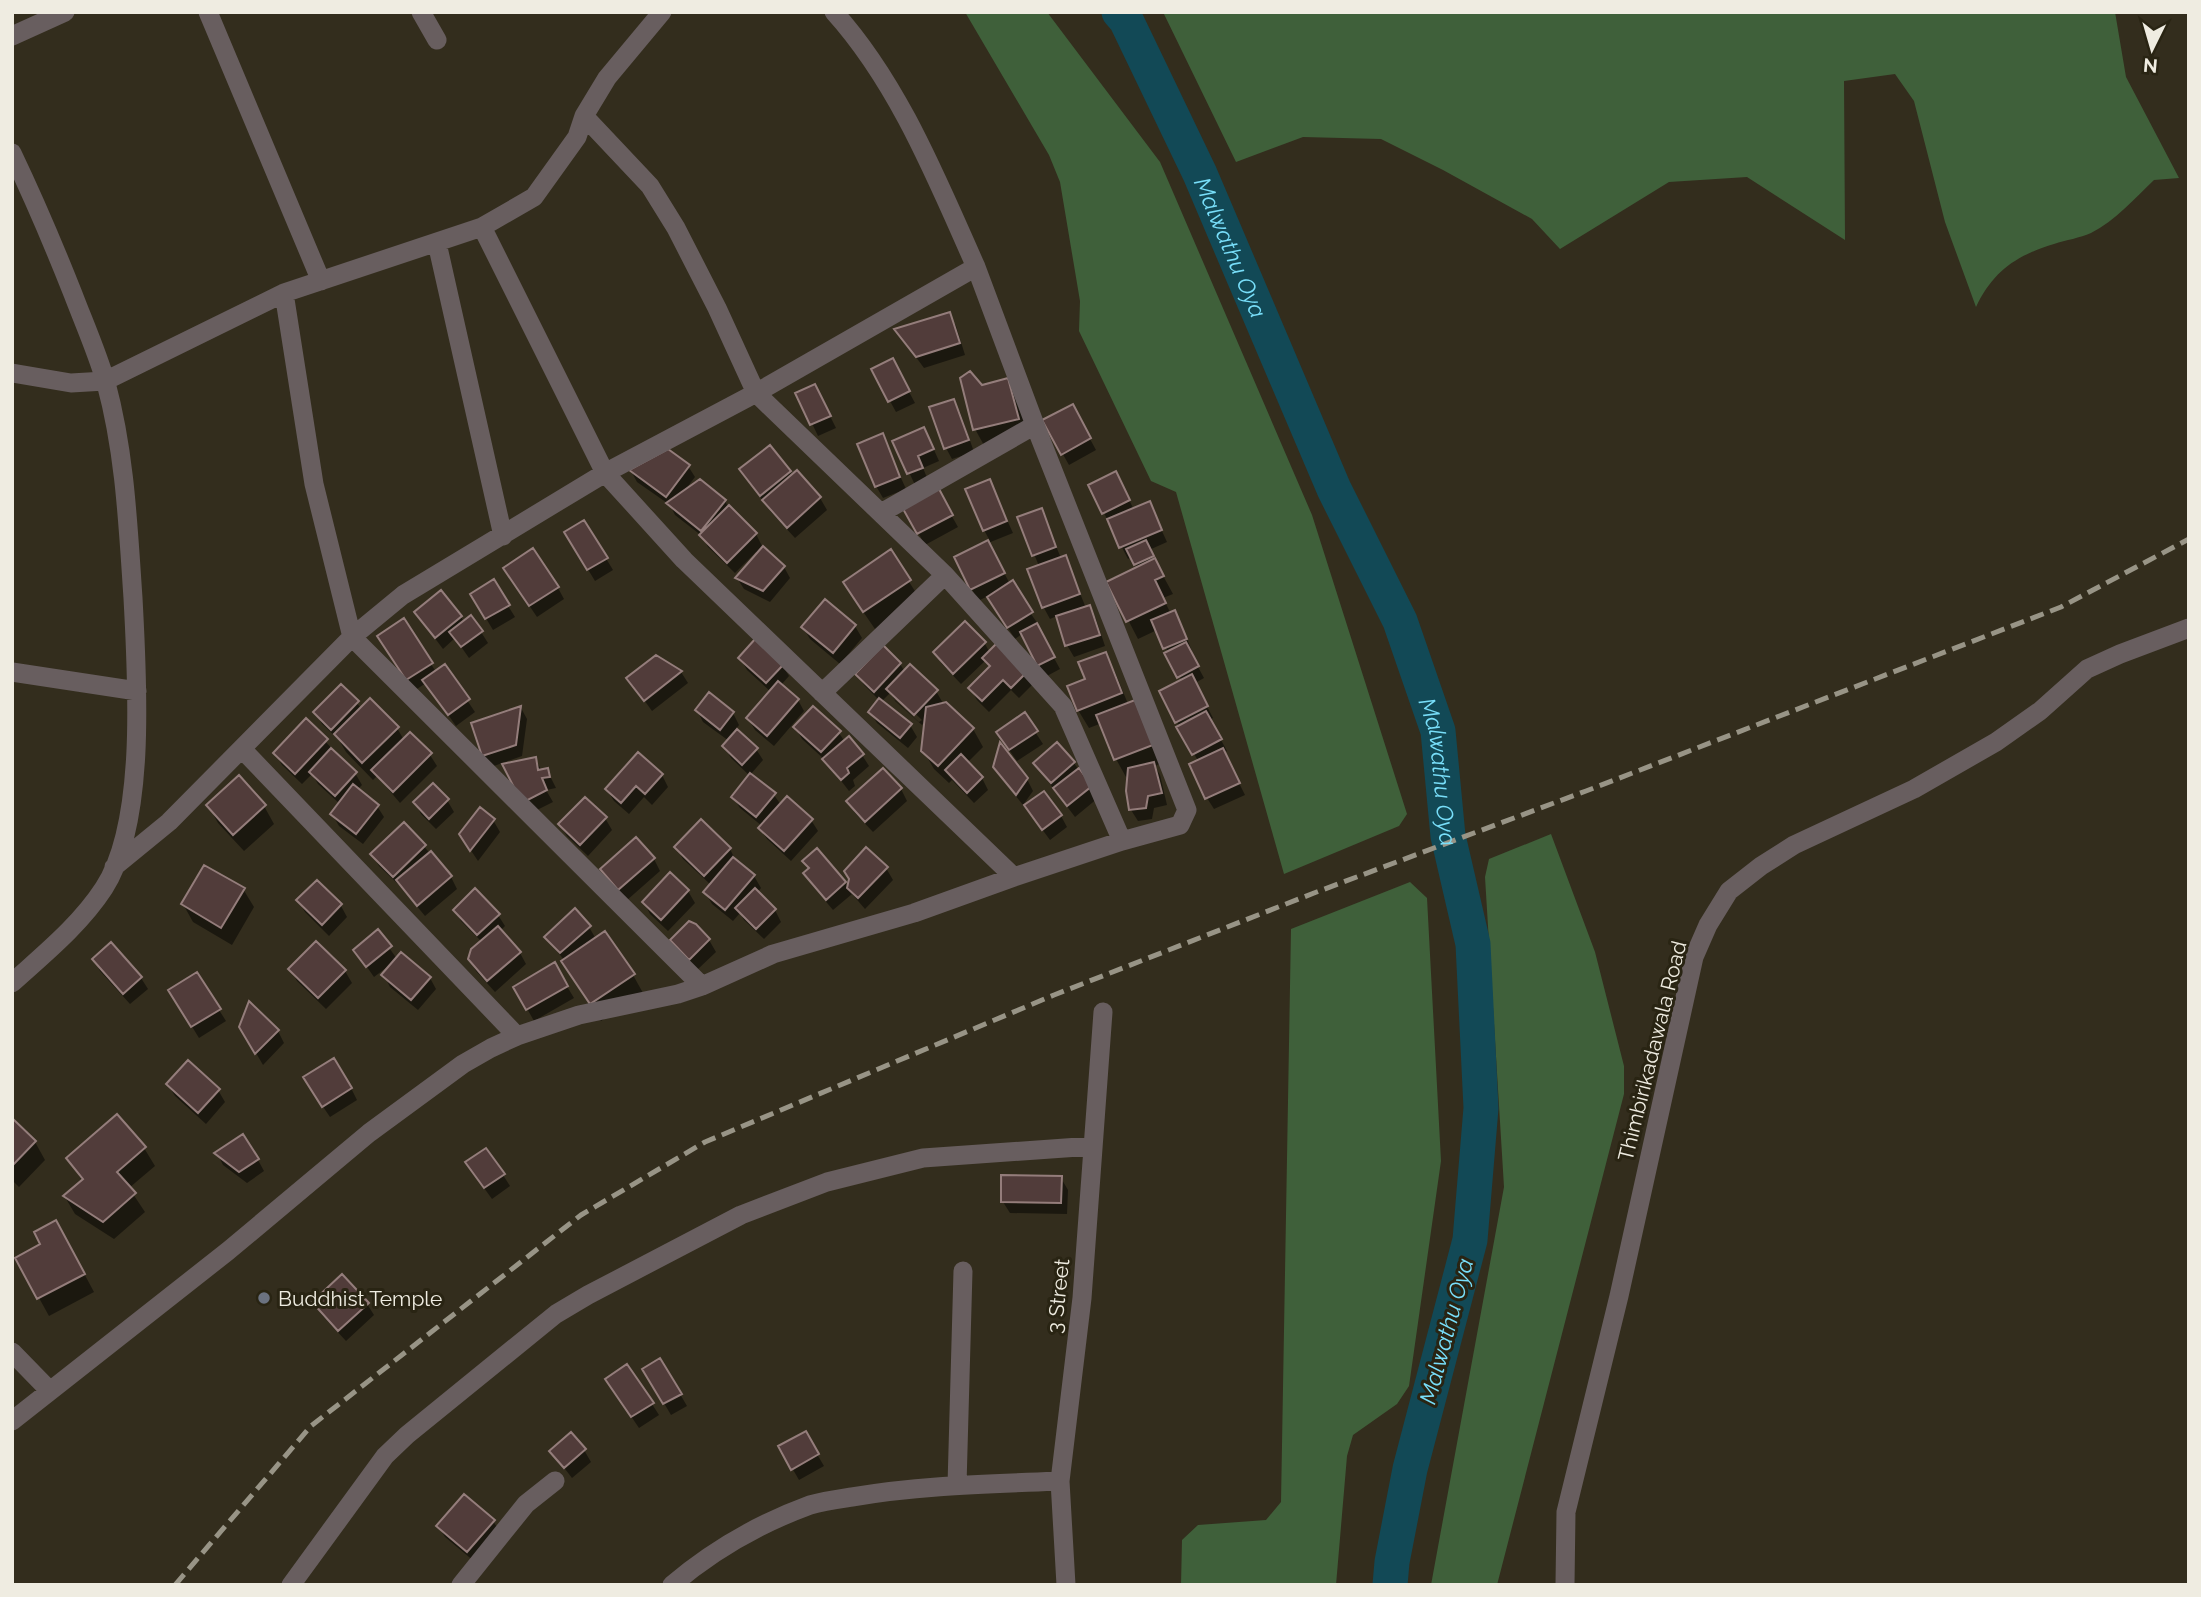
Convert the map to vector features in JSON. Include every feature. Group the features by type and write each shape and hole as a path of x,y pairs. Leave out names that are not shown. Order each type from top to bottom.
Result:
{"street":[{"path":"12,36 65,12"},
{"path":"208,12 321,281"},
{"path":"421,12 437,40"},
{"path":"12,373 71,383 105,381 285,293 482,227 534,197 577,136 584,116 607,78 662,12"},
{"path":"12,1421 228,1251 369,1133 463,1064 517,1036 579,1015 678,994 773,954 914,913 1122,841 1180,825 1187,810 1035,425 976,267 913,127 851,31 834,12"},
{"path":"584,116 650,186 718,308 756,393 945,575 1063,706 1122,841"},
{"path":"12,153 39,209 105,381 117,431 125,494 136,691 136,746 128,817 123,844 114,866 104,888 62,938 12,983"},
{"path":"482,227 605,473 684,561 1014,877"},
{"path":"437,243 503,536"},
{"path":"114,866 169,822 352,637 402,595 605,473 756,393 976,267"},
{"path":"285,293 314,484 352,637 702,986"},
{"path":"881,513 1035,425"},
{"path":"822,693 945,575"},
{"name":"Thimbirikadawala Road","path":"1565,1585 1566,1512 1619,1296 1694,957 1708,925 1729,891 1794,845 1914,789 1996,742 2040,711 2087,669 2189,628"},
{"path":"12,672 136,691"},
{"path":"242,749 517,1036"},
{"name":"3 Street","path":"1066,1585 1060,1481 1082,1298 1103,1012"},
{"path":"291,1585 385,1456 407,1435 556,1314 587,1295 741,1215 827,1182 923,1158 1093,1146"},
{"path":"957,1485 963,1271"},
{"path":"12,1352 50,1391"},
{"path":"461,1585 526,1504 555,1481"},
{"path":"672,1585 695,1565 764,1524 813,1504 877,1493 957,1485 1060,1481"}],"green space":[{"path":"965,12 1047,12 1160,162 1312,515 1407,814 1399,826 1284,874 1176,492 1151,481 1079,331 1080,301 1060,182 1049,155"},
{"path":"1163,12 2115,12 2126,77 2179,178 2154,180 2116,216 2091,233 2041,248 2018,259 1998,274 1976,307 1945,222 1914,101 1895,74 1844,81 1845,240 1747,177 1669,182 1560,249 1532,219 1381,139 1303,137 1236,162"},
{"path":"1551,834 1595,952 1624,1066 1624,1094 1497,1585 1431,1585 1504,1187 1485,877 1489,859"},
{"path":"1410,882 1427,898 1441,1161 1409,1386 1397,1404 1353,1435 1347,1456 1336,1585 1181,1585 1182,1540 1198,1525 1266,1520 1281,1502 1291,929"}],"building":[{"path":"950,312 960,343 916,357 894,329"},
{"path":"893,358 910,391 888,402 871,369"},
{"path":"970,371 982,385 1008,378 1019,419 973,430 960,378"},
{"path":"815,384 831,416 810,425 795,393"},
{"path":"954,399 969,440 944,449 929,407"},
{"path":"1073,404 1091,438 1061,455 1042,420"},
{"path":"924,427 934,449 918,456 923,468 907,474 892,441"},
{"path":"883,433 900,477 875,487 857,444"},
{"path":"770,445 791,471 760,496 739,469"},
{"path":"668,449 690,465 666,497 629,470"},
{"path":"797,470 821,497 787,528 762,500"},
{"path":"1116,471 1130,500 1102,514 1088,485"},
{"path":"700,479 726,500 701,531 666,503"},
{"path":"990,479 1007,521 983,531 965,489"},
{"path":"938,487 953,515 917,534 902,507"},
{"path":"1150,501 1162,530 1119,548 1107,519"},
{"path":"729,505 757,533 727,563 699,535"},
{"path":"1042,508 1056,547 1032,556 1017,517"},
{"path":"584,520 608,558 587,570 564,532"},
{"path":"988,540 1005,573 970,590 954,557"},
{"path":"1146,540 1154,556 1134,565 1126,549"},
{"path":"763,546 785,566 763,591 735,578"},
{"path":"533,548 559,587 529,606 503,568"},
{"path":"891,549 911,580 863,612 843,582"},
{"path":"1066,555 1080,594 1042,608 1027,569"},
{"path":"1155,558 1164,576 1155,580 1166,603 1126,622 1106,582"},
{"path":"494,579 510,605 485,619 470,594"},
{"path":"1013,580 1033,612 1007,628 987,597"},
{"path":"441,590 462,616 435,638 414,612"},
{"path":"825,599 856,625 833,653 801,627"},
{"path":"1090,605 1100,635 1065,646 1056,616"},
{"path":"1175,610 1187,639 1163,649 1151,620"},
{"path":"471,615 483,631 461,647 449,632"},
{"path":"404,618 433,663 406,680 377,636"},
{"path":"965,621 986,642 953,674 933,652"},
{"path":"1037,623 1055,657 1037,666 1020,632"},
{"path":"756,638 784,664 766,683 738,658"},
{"path":"998,642 1028,671 1011,688 1003,680 982,701 968,688 990,666 982,658"},
{"path":"1186,642 1199,666 1177,678 1164,653"},
{"path":"883,645 901,663 874,692 855,674"},
{"path":"1106,652 1122,693 1077,711 1067,686 1085,679 1078,662"},
{"path":"656,655 682,671 644,701 626,678"},
{"path":"445,664 470,699 448,715 422,680"},
{"path":"910,664 938,690 914,715 886,689"},
{"path":"1192,674 1208,706 1175,723 1159,691"},
{"path":"778,681 799,699 767,736 746,718"},
{"path":"341,684 359,701 331,730 313,712"},
{"path":"709,692 734,712 720,730 695,710"},
{"path":"370,698 399,727 362,763 334,734"},
{"path":"879,698 912,724 900,738 868,712"},
{"path":"1135,700 1153,745 1114,760 1096,715"},
{"path":"946,702 974,728 938,766 921,751 926,707"},
{"path":"521,706 516,745 482,756 471,723"},
{"path":"813,706 841,731 821,752 793,727"},
{"path":"1206,711 1222,739 1192,755 1176,727"},
{"path":"1025,712 1038,731 1009,750 996,732"},
{"path":"306,718 328,739 295,774 273,753"},
{"path":"737,729 758,748 742,765 722,746"},
{"path":"410,732 432,753 393,792 371,770"},
{"path":"849,736 864,754 847,768 849,773 841,780 822,759"},
{"path":"1000,742 1028,778 1016,795 993,767"},
{"path":"1057,742 1075,762 1051,783 1033,763"},
{"path":"331,748 357,772 335,796 309,772"},
{"path":"1223,748 1240,783 1205,799 1189,764"},
{"path":"638,752 663,774 645,794 636,786 621,803 605,789"},
{"path":"961,754 983,777 967,793 945,770"},
{"path":"536,757 538,770 548,768 550,777 542,778 547,790 522,803 502,764"},
{"path":"1154,762 1162,793 1148,796 1146,808 1129,810 1126,791 1128,768"},
{"path":"883,768 902,788 865,822 846,801"},
{"path":"1079,768 1092,786 1067,806 1053,788"},
{"path":"750,773 776,793 756,817 731,797"},
{"path":"239,775 266,805 233,835 206,805"},
{"path":"433,783 449,799 429,819 413,802"},
{"path":"353,784 379,805 356,834 330,814"},
{"path":"1044,791 1062,815 1042,830 1024,805"},
{"path":"787,796 813,819 784,851 758,828"},
{"path":"585,797 607,817 580,845 558,824"},
{"path":"480,807 495,819 470,851 459,834"},
{"path":"701,819 731,848 704,876 674,847"},
{"path":"404,822 426,845 393,877 370,854"},
{"path":"636,837 655,858 618,890 600,869"},
{"path":"866,847 888,867 858,898 847,888 849,879 844,871"},
{"path":"817,848 846,882 826,900 803,873 809,868 802,861"},
{"path":"431,851 452,876 417,906 396,880"},
{"path":"733,857 755,875 725,910 703,892"},
{"path":"204,865 245,888 221,928 181,904"},
{"path":"670,872 689,890 661,920 642,902"},
{"path":"317,880 342,904 322,925 296,900"},
{"path":"475,888 500,914 477,935 453,910"},
{"path":"755,888 776,909 756,929 735,908"},
{"path":"575,908 591,926 560,953 544,937"},
{"path":"689,921 696,924 710,939 689,960 670,940"},
{"path":"498,926 521,952 487,981 468,959 471,949"},
{"path":"378,929 392,946 366,967 353,950"},
{"path":"605,931 635,974 590,1004 561,961"},
{"path":"316,941 346,970 318,998 288,969"},
{"path":"111,942 142,977 123,994 92,959"},
{"path":"401,952 431,977 411,1000 381,975"},
{"path":"555,962 568,986 526,1010 513,987"},
{"path":"197,972 221,1009 191,1027 168,990"},
{"path":"249,1001 279,1030 255,1054 239,1027"},
{"path":"334,1058 352,1088 322,1107 303,1077"},
{"path":"188,1060 220,1089 198,1113 166,1084"},
{"path":"117,1114 146,1147 117,1172 136,1193 103,1222 63,1196 83,1179 66,1158"},
{"path":"12,1118 36,1141 12,1166"},
{"path":"243,1134 259,1159 239,1172 214,1153"},
{"path":"486,1148 505,1174 484,1188 465,1162"},
{"path":"1001,1175 1062,1176 1061,1203 1001,1202"},
{"path":"56,1220 85,1274 37,1299 15,1258 40,1244 34,1232"},
{"path":"342,1274 369,1303 338,1331 312,1302"},
{"path":"660,1358 682,1394 663,1404 642,1369"},
{"path":"627,1364 654,1403 631,1417 605,1379"},
{"path":"806,1431 819,1454 791,1470 778,1446"},
{"path":"571,1432 586,1449 564,1468 549,1451"},
{"path":"464,1494 495,1520 467,1552 436,1526"}],"waterway":[{"name":"Malwathu Oya","path":"1119,12 1126,20 1200,174 1334,489 1400,621 1438,731 1448,836 1473,944 1481,1108 1470,1240 1410,1469 1390,1585"}],"railway":[{"path":"175,1585 311,1426 581,1215 705,1142 1054,995 2061,607 2189,539"}],"place":[{"name":"Buddhist Temple","path":"264,1298"}]}
